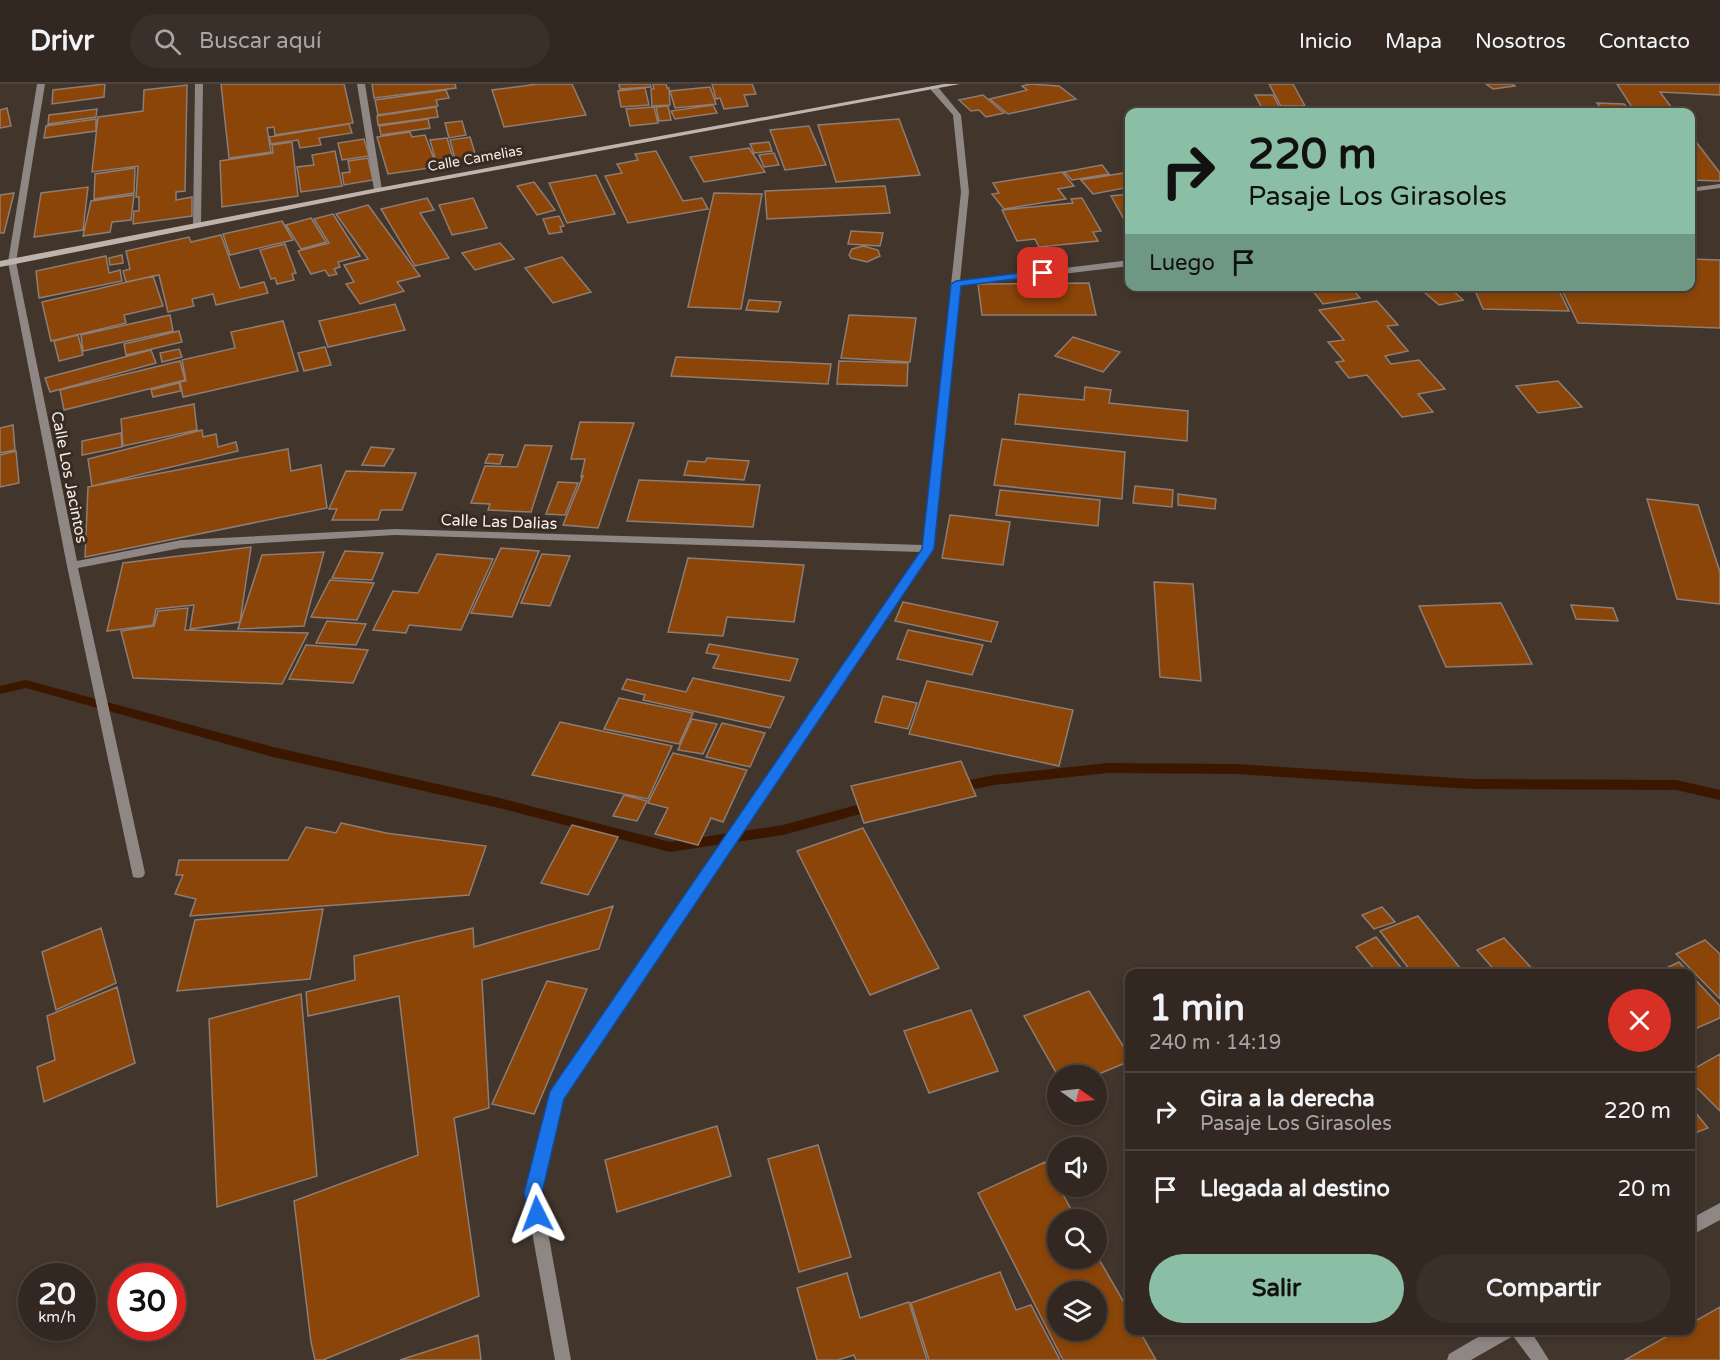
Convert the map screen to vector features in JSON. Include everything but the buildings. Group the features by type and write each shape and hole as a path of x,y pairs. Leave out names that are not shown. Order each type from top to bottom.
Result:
{"street":[{"name":"Calle Los Jacintos","path":"41,84 12,262 72,566 138,873"},
{"path":"197,225 199,84"},
{"path":"361,84 378,190"},
{"name":"Calle Camelias","path":"0,264 378,190 933,86 956,84"},
{"path":"563,1360 533,1193 556,1096 928,549 964,192 957,115 933,86"},
{"path":"1695,189 1720,186"},
{"path":"956,284 1125,263"},
{"name":"Calle Las Dalias","path":"72,566 181,544 395,532 928,549"},
{"path":"1695,1225 1720,1211"},
{"path":"1455,1360 1498,1335"},
{"path":"1523,1335 1541,1360"}],"waterway":[{"path":"0,690 26,684 273,752 495,802 670,847 783,830 875,805"},
{"path":"956,788 994,780 1108,768 1236,769 1472,784 1676,785 1720,795"}],"route":[{"path":"537,1214 533,1193 556,1096 928,549 956,284 1043,273"}]}
